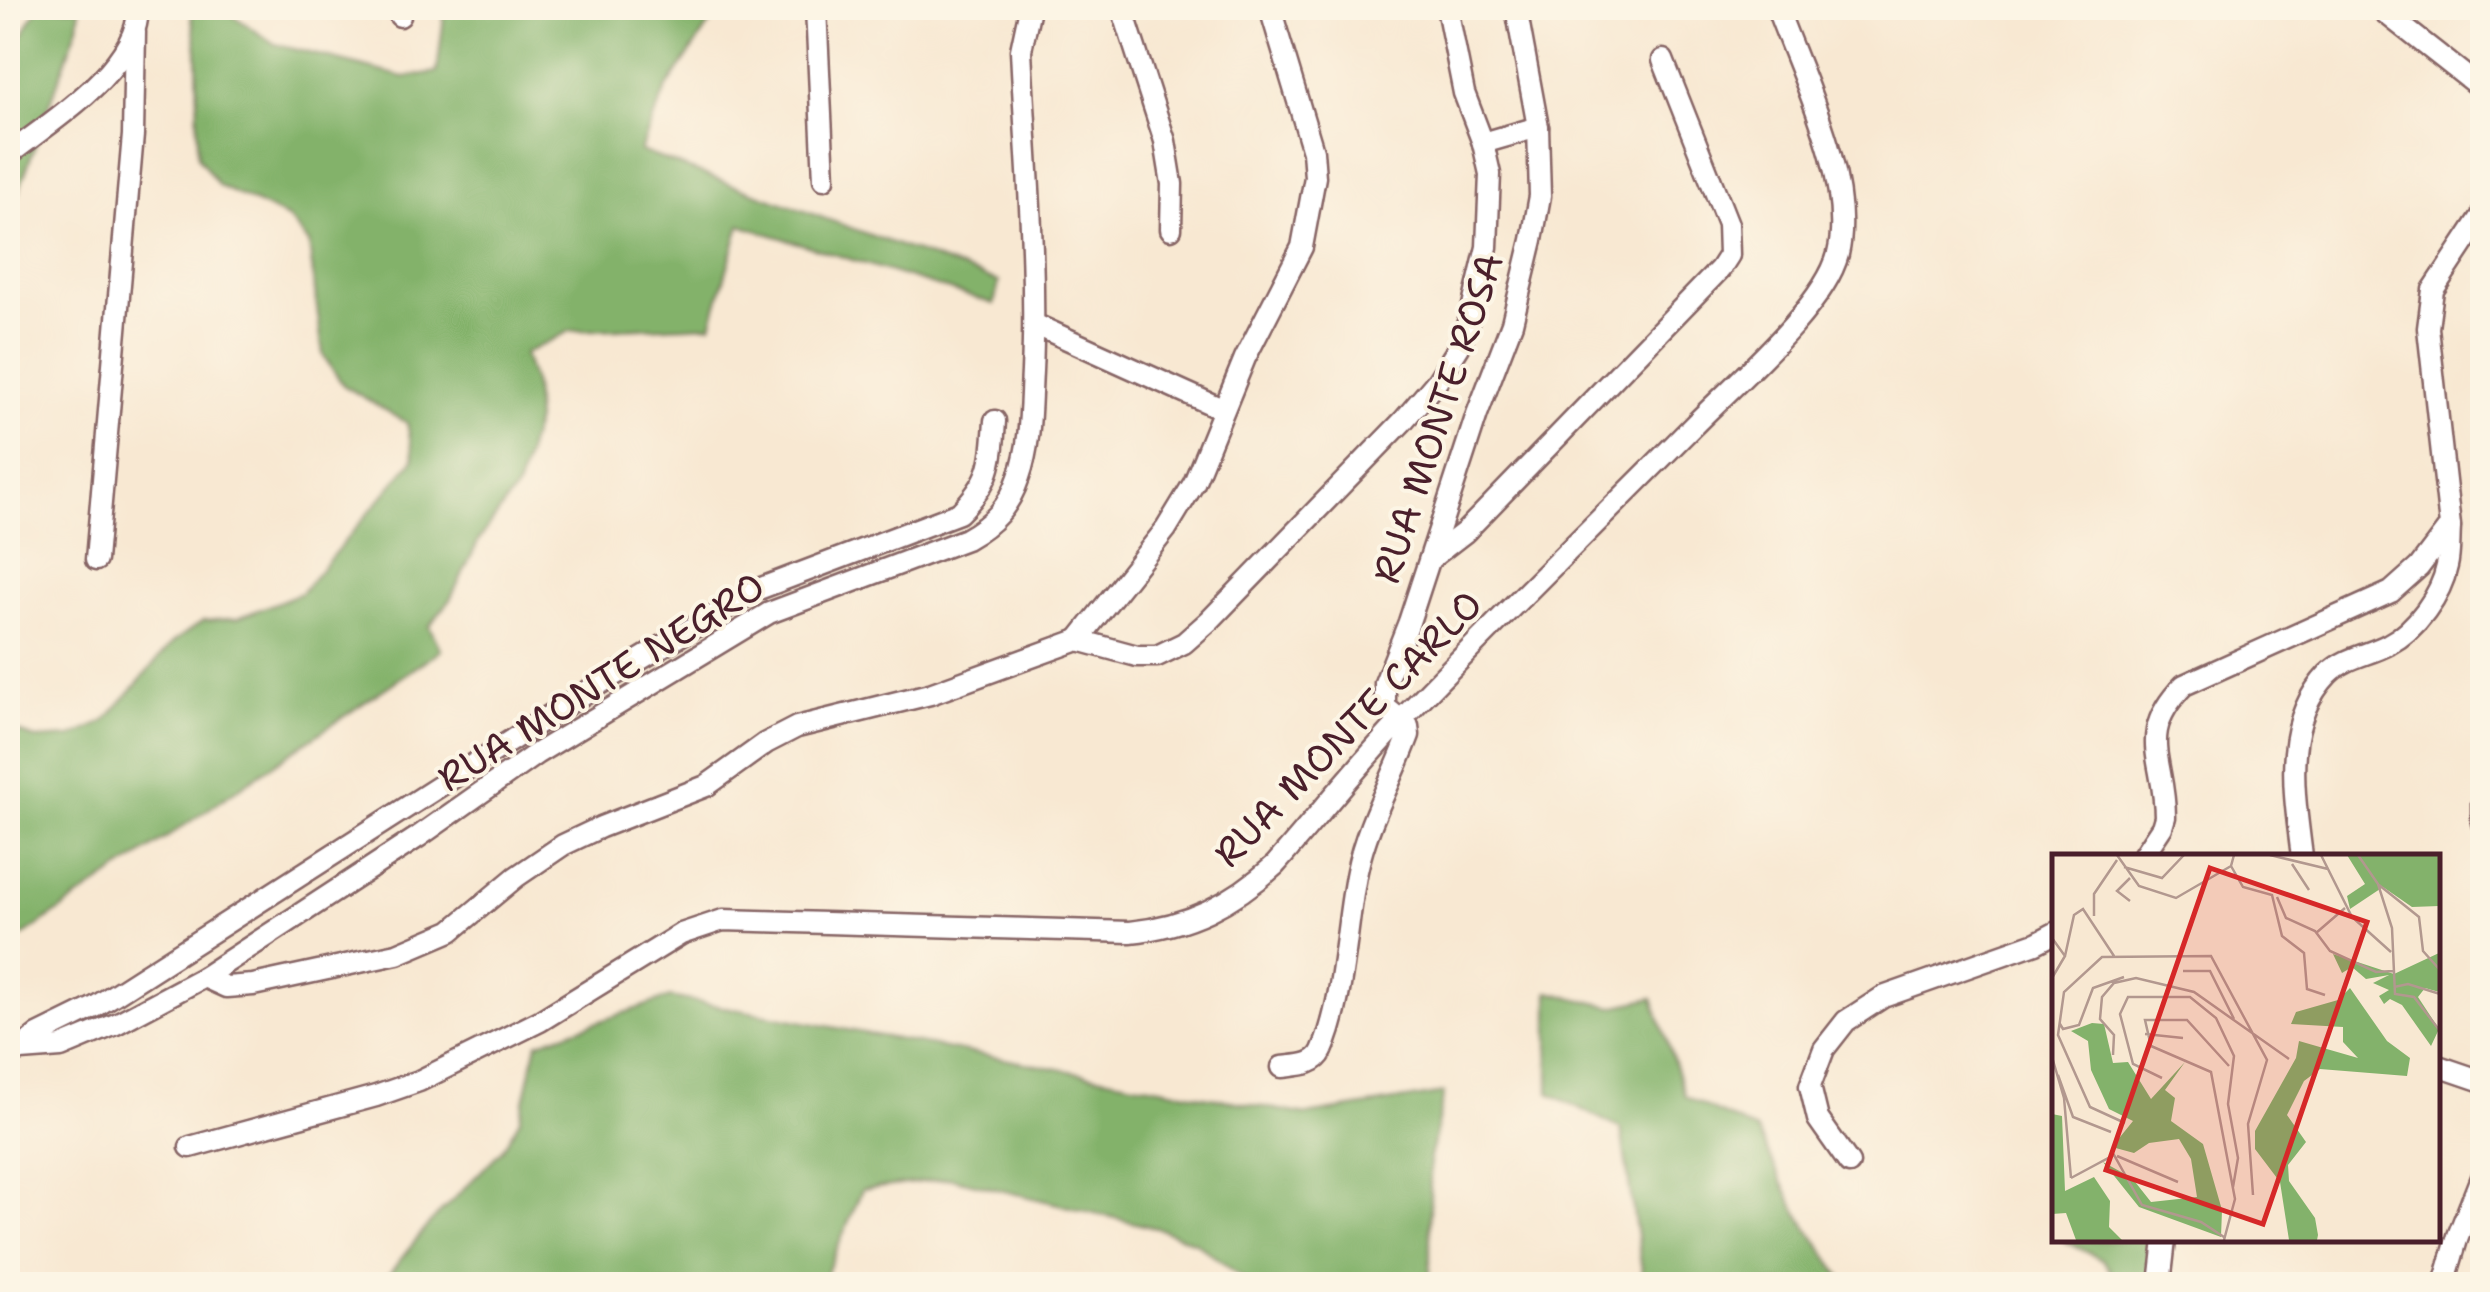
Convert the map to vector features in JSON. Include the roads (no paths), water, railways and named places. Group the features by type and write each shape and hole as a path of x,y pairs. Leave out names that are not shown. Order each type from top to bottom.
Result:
{"street":[{"path":"96,560 132,135 138,8"},
{"path":"816,8 824,179"},
{"name":"RUA MONTE NEGRO","path":"12,1051 61,1047 116,1024 204,977 418,837 536,754 769,613 966,539 992,525 1008,504 1028,440 1034,324 1021,50 1030,8"},
{"path":"1122,8 1165,141 1172,184 1171,230"},
{"path":"204,977 226,987 253,986 397,954 451,930 563,846 601,826 706,786 780,735 968,682 1078,640 1179,508 1204,459 1245,358 1302,246 1315,176 1313,151 1270,8"},
{"path":"1078,640 1137,656 1157,656 1184,643 1307,520 1438,380 1459,347 1472,314 1487,247 1490,174 1464,93 1447,8"},
{"name":"RUA MONTE ROSA","path":"1402,720 1385,707 1384,692 1521,293 1540,196 1538,128 1516,8"},
{"name":"RUA MONTE CARLO","path":"190,1147 419,1081 540,1021 700,925 724,920 1130,932 1161,929 1219,908 1276,866 1402,720 1744,374 1824,287 1837,258 1842,229 1840,190 1777,8"},
{"path":"2379,8 2482,89"},
{"path":"8,155 96,84 135,32"},
{"path":"1429,560 1466,532 1729,256 1730,240 1722,205 1663,60"},
{"path":"1482,142 1538,128"},
{"path":"2302,854 2292,776 2301,723 2328,675 2340,664 2391,644 2419,618 2437,592 2447,566 2450,526 2428,328 2433,290 2482,216"},
{"path":"1034,324 1222,409"},
{"path":"12,1051 95,1007 596,686 756,590 958,513 981,492 992,465 995,421"},
{"path":"2144,854 2165,817 2154,730 2170,699 2184,685 2216,669 2390,592 2419,567 2450,526"},
{"path":"1282,1066 1306,1064 1316,1060 1322,1051 1364,842 1409,735 1402,720"},
{"path":"2482,803 2482,823"},
{"path":"1849,1163 1818,1119 1810,1086 1824,1049 1846,1021 1882,997 2052,934"},
{"path":"2440,1067 2482,1081"},
{"path":"2444,1284 2482,1175"},
{"path":"2160,1284 2165,1242"}]}
